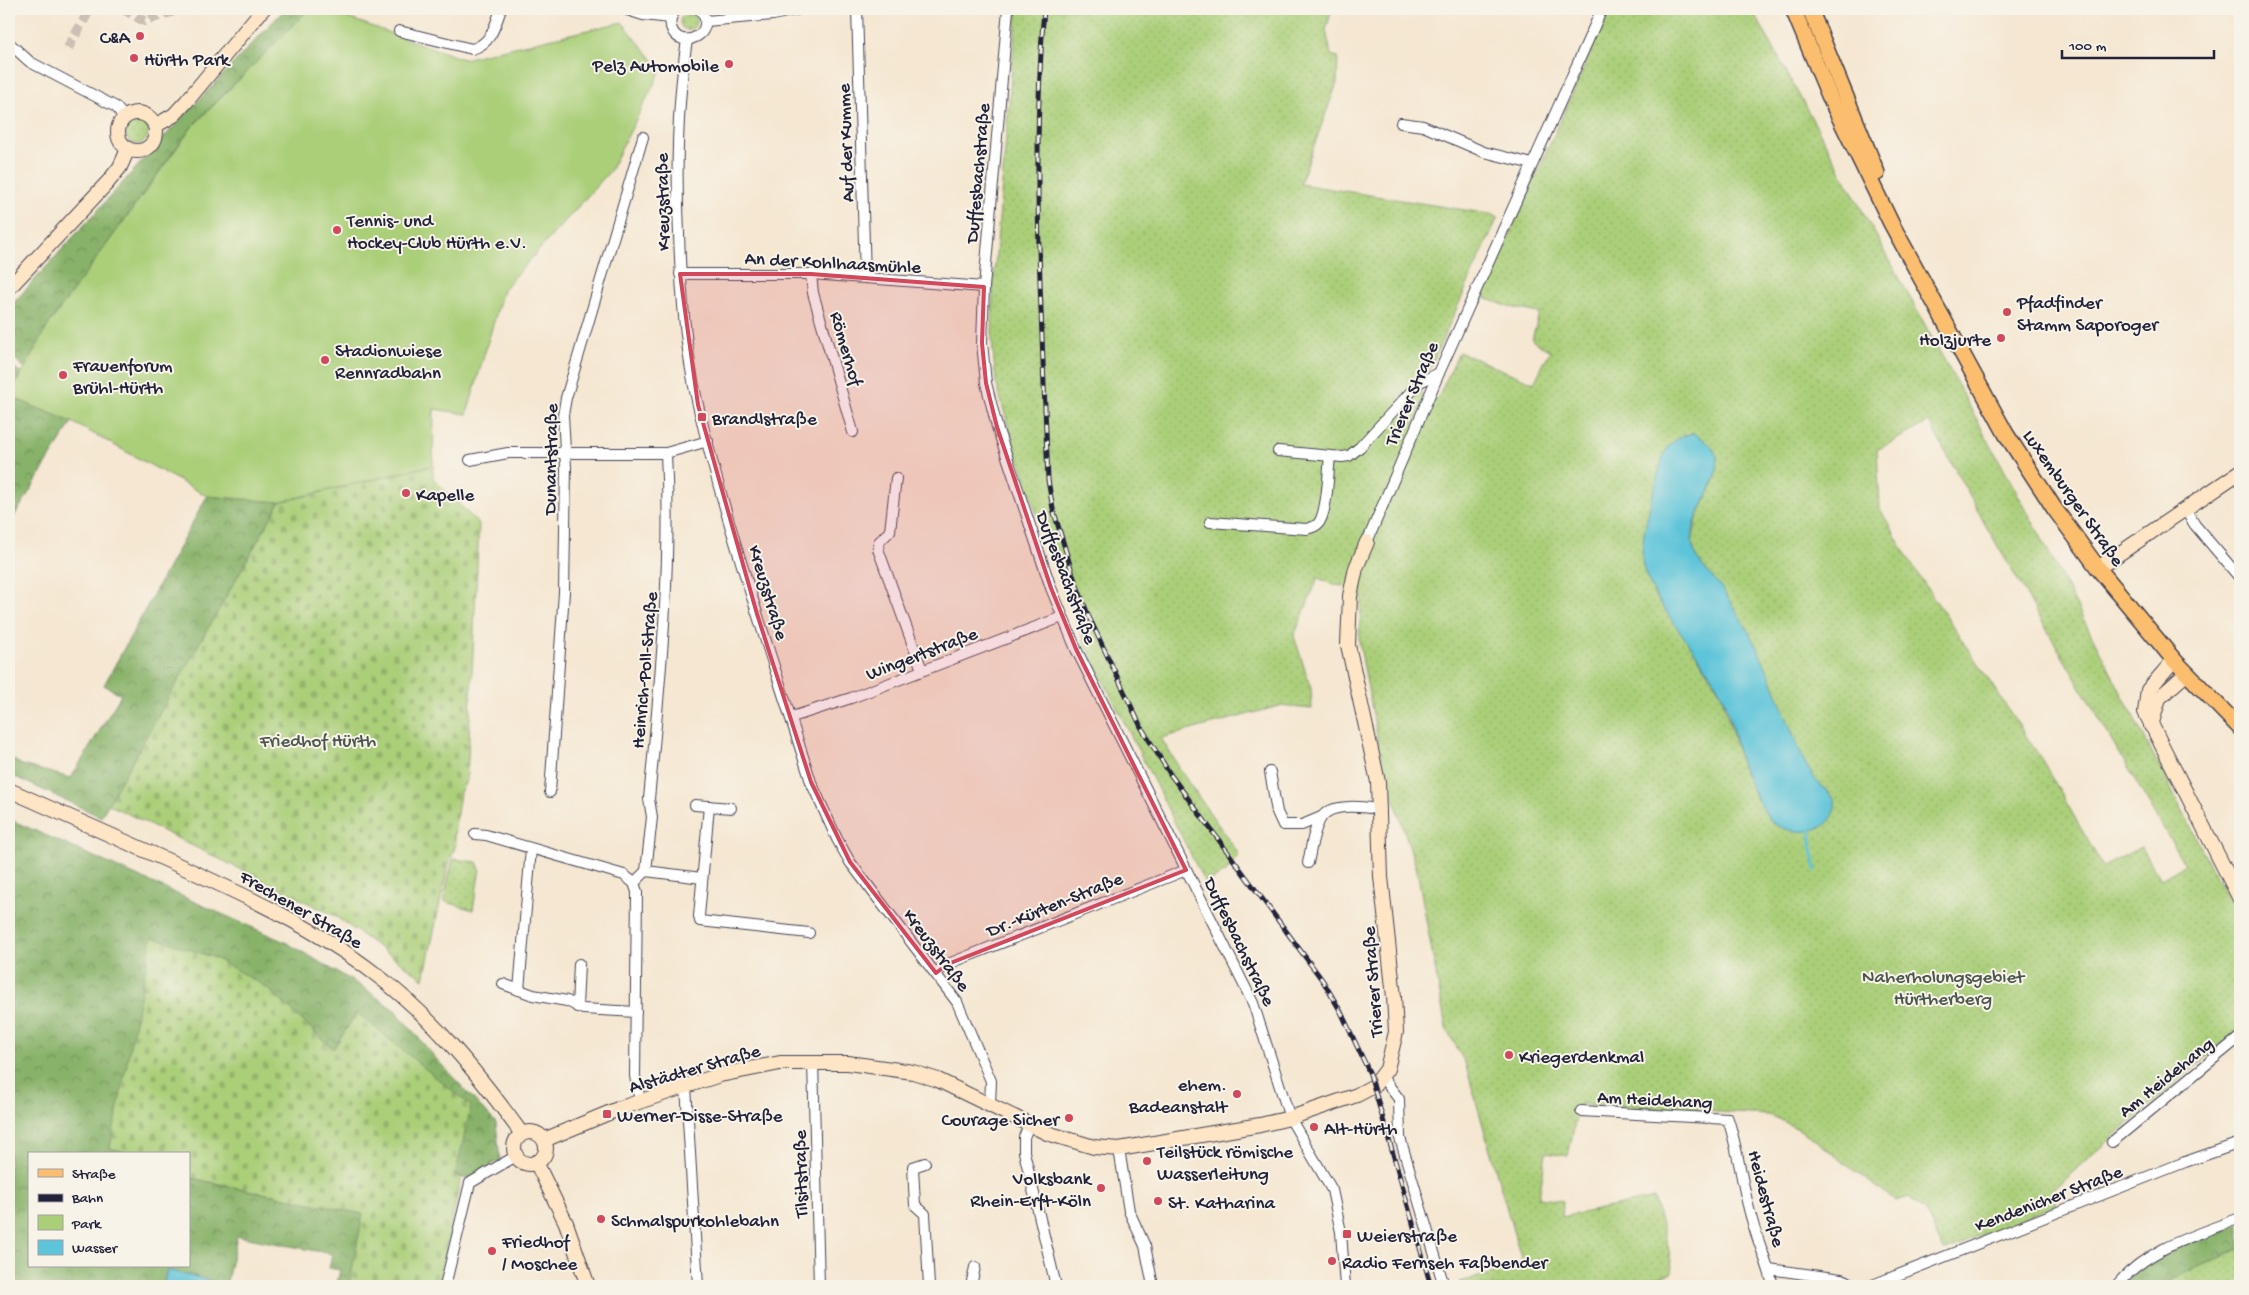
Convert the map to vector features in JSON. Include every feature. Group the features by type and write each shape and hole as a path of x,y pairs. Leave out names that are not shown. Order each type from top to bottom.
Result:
{"main road":[{"path":"1793,9 1831,100 1913,263"},
{"path":"1810,9 1913,263"},
{"name":"Luxemburger Straße","path":"1913,263 2006,434 2054,508 2098,568 2174,660 2240,728"}],"street":[{"path":"155,126 174,115 263,9"},
{"path":"399,31 472,49 482,46 490,38 501,9"},
{"path":"624,9 643,16 671,18"},
{"path":"676,9 671,18 674,33 687,40 701,34 706,21 700,9"},
{"path":"706,21 800,9"},
{"name":"Auf der Kumme","path":"857,9 865,277"},
{"name":"Duffesbachstraße","path":"1008,9 984,287 982,343 986,383 997,428 1062,617 1076,649 1253,1003 1290,1118"},
{"name":"Trierer Straße","path":"1382,1078 1392,1057 1396,1032 1394,997 1381,877 1381,810 1378,782 1348,645 1350,596 1356,568 1438,373 1602,9"},
{"name":"Kreuzstraße","path":"687,40 680,90 677,178 683,313 698,405 757,614 792,717 811,782 837,839 850,862 957,1002 990,1081 990,1104"},
{"path":"9,44 30,62 116,107 125,118"},
{"path":"142,114 155,126 155,139 141,151 128,149 120,140 118,134 125,118 130,115 142,114"},
{"path":"1401,123 1423,126 1484,152 1532,164"},
{"name":"Dunantstraße","path":"550,792 564,592 565,452 563,415 566,398 643,137"},
{"path":"9,288 108,182 120,167 128,149"},
{"name":"An der Kohlhaasmühle","path":"680,274 811,274 984,287"},
{"name":"Römerhof","path":"811,274 813,293 854,432"},
{"path":"1278,451 1348,456 1360,447 1420,382 1438,373"},
{"path":"470,460 508,454 565,452 666,453 708,441"},
{"name":"Heinrich-Poll-Straße","path":"646,871 652,816 649,799 667,598 669,545 666,453"},
{"path":"1210,522 1306,529 1315,527 1320,521 1324,507 1330,456"},
{"path":"2098,568 2240,472"},
{"path":"896,478 890,531 879,542 878,549 922,670"},
{"path":"2184,509 2195,525 2240,578"},
{"name":"Wingertstraße","path":"792,717 851,698 1062,617"},
{"path":"2174,660 2152,684 2146,696 2145,712 2240,899"},
{"path":"2151,727 2159,698 2187,674"},
{"path":"1270,772 1277,812 1282,825 1288,827 1302,825 1328,812 1353,806 1381,810"},
{"name":"Frechener Straße","path":"9,790 244,895 293,920 374,972 446,1037 522,1134"},
{"path":"695,805 731,808"},
{"path":"709,806 700,921 808,933"},
{"path":"1308,863 1321,817"},
{"path":"475,834 486,835 624,875 634,883 637,892 635,1076 640,1101"},
{"path":"519,990 531,849"},
{"name":"Dr.-Kürten-Straße","path":"936,973 948,964 1186,870"},
{"path":"634,883 646,871 702,878"},
{"path":"577,1007 579,964"},
{"path":"503,984 519,990 567,1000 577,1007 636,1012"},
{"name":"Am Heidehang","path":"2112,1142 2240,1038"},
{"name":"Alstädter Straße","path":"544,1140 640,1101 754,1066 813,1061 874,1066 913,1072 938,1080 1071,1142 1094,1147 1119,1149 1260,1125 1290,1118"},
{"name":"Tilsitstraße","path":"813,1061 819,1286"},
{"path":"1345,1286 1341,1232 1332,1190 1290,1118 1357,1095 1374,1086 1382,1078 1399,1099 1400,1138 1444,1286"},
{"path":"686,1086 698,1286"},
{"name":"Am Heidehang","path":"1581,1111 1728,1119"},
{"name":"Heidestraße","path":"1728,1119 1737,1146 1752,1221 1773,1286"},
{"path":"1029,1124 1024,1137 1024,1152 1056,1286"},
{"path":"536,1133 544,1140 546,1150 536,1162 523,1162 516,1156 515,1144 522,1134 536,1133"},
{"name":"Kendenicher Straße","path":"1870,1286 2176,1166 2240,1143"},
{"path":"1119,1149 1129,1211 1145,1246 1153,1286"},
{"path":"445,1286 470,1183 516,1156"},
{"path":"536,1162 566,1223 588,1286"},
{"path":"925,1163 913,1167 915,1205 925,1214 929,1286"},
{"path":"2116,1286 2142,1261 2162,1249 2240,1218"},
{"path":"971,1286 975,1267"},
{"path":"1769,1269 1841,1279 1847,1281 1851,1286"}],"highlighted area":[{"path":"680,274 811,274 984,287 982,343 986,383 997,427 1051,588 1076,649 1186,870 948,964 936,973 850,862 811,782 757,614 698,405"}],"green space":[{"path":"285,9 309,9 192,126 49,324 25,368 9,354 9,308 164,137"},
{"name":"Tennis- und Hockey-Club Hürth e.V.","path":"309,9 323,9 463,59 622,22 661,70 610,171 503,290 467,414 434,409 433,465 280,502 207,496 72,422 9,396 49,324 192,127"},
{"name":"Naherholungsgebiet Hürtherberg","path":"1017,9 1332,9 1326,30 1331,55 1338,57 1337,83 1300,184 1490,214 1498,217 1419,392 1437,400 1459,352 1534,383 1550,351 1532,340 1539,313 1510,307 1482,297 1610,9 1752,9 2040,535 2240,923 2240,1028 2051,1191 2057,1205 1944,1251 1925,1211 1909,1197 1896,1201 1813,1138 1781,1120 1768,1115 1579,1104 1568,1156 1546,1153 1539,1198 1563,1201 1562,1217 1654,1198 1668,1246 1673,1273 1619,1286 1462,1286 1460,1282 1523,1265 1465,1063 1446,1028 1417,870 1382,762 1359,641 1362,588 1334,585 1318,578 1294,636 1311,689 1312,709 1279,706 1161,738 1188,782 1239,854 1226,872 1205,883 1086,646 1041,527 1009,429 996,382 992,341 993,289","holes":["1929,422 1986,526 2185,865 2161,879 2141,847 2103,867 2042,760 1912,565 1880,509 1877,450","1718,465 1715,480 1697,517 1692,544 1696,558 1720,586 1813,777 1835,800 1774,825 1757,799 1743,770 1721,693 1681,630 1653,593"]},
{"path":"688,14 696,22 688,30 680,22"},
{"path":"137,122 145,125 148,133 145,141 137,144 129,141 126,133 129,125"},
{"path":"9,363 21,373 9,396"},
{"path":"9,396 72,422 9,525"},
{"name":"Friedhof Hürth","path":"433,465 433,478 479,524 467,780 460,792 454,835 456,844 447,869 424,979 335,916 108,804 280,502"},
{"path":"207,496 280,502 101,817 9,774 9,757 22,765 71,778 121,695 104,685"},
{"path":"9,819 287,943 361,986 396,1011 438,1061 496,1123 500,1160 467,1179 455,1176 357,1013 333,1049 266,987 110,1148 125,1152 28,1152 28,1268 190,1268 190,1178 364,1214 349,1286 336,1286 340,1270 329,1268 332,1254 237,1236 226,1286 212,1286 213,1281 167,1270 163,1286 9,1286"},
{"path":"453,859 477,862 480,869 473,910 443,901"},
{"path":"152,937 215,958 266,987 333,1049 357,1013 471,1106 455,1176 461,1176 439,1286 349,1286 363,1214 191,1178 190,1180 190,1152 125,1152 110,1148"},
{"path":"2240,1224 2240,1249 2159,1286 2122,1286 2132,1275 2160,1256 2193,1241"},
{"path":"2240,1249 2240,1286 2201,1286 2202,1284 2192,1280 2189,1286 2159,1286 2191,1270"}],"water":[{"path":"1693,433 1710,444 1717,457 1717,471 1698,515 1693,531 1693,546 1700,563 1725,593 1753,640 1770,676 1804,761 1813,777 1835,800 1833,816 1820,828 1792,831 1775,824 1769,819 1745,775 1720,691 1712,676 1652,589 1645,573 1642,558 1643,539 1663,457 1670,445 1676,440"},
{"path":"167,1270 213,1281 212,1286 163,1286"}],"waterway":[{"path":"1811,831 1811,843 1816,870"}],"tunnel":[{"path":"68,48 90,9"},
{"path":"123,9 144,21 180,9"}],"railway":[{"path":"1044,9 1038,127 1039,244 1048,480 1053,509 1074,578 1088,615 1141,727 1170,774 1323,981 1341,1012 1370,1074 1431,1286"}],"place":[{"name":"C&A","path":"140,36"},
{"name":"Hürth Park","path":"134,58"},
{"name":"Pelz Automobile","path":"729,64"},
{"name":"Tennis- und Hockey-Club Hürth e.V.","path":"337,230"},
{"name":"Pfadfinder Stamm Saporoger","path":"2007,312"},
{"name":"Holzjurte","path":"2001,338"},
{"name":"Stadionwiese Rennradbahn","path":"325,360"},
{"name":"Frauenforum Brühl-Hürth","path":"63,375"},
{"name":"Brandlstraße","path":"702,417"},
{"name":"Kapelle","path":"406,493"},
{"name":"Kriegerdenkmal","path":"1509,1055"},
{"name":"ehem. Badeanstalt","path":"1237,1094"},
{"name":"Werner-Disse-Straße","path":"607,1114"},
{"name":"Courage Sicher","path":"1069,1118"},
{"name":"Alt-Hürth","path":"1314,1127"},
{"name":"Teilstück römische Wasserleitung","path":"1147,1161"},
{"name":"Volksbank Rhein-Erft-Köln","path":"1101,1188"},
{"name":"St. Katharina","path":"1158,1201"},
{"name":"Schmalspurkohlebahn","path":"601,1219"},
{"name":"Weierstraße","path":"1347,1234"},
{"name":"Friedhof / Moschee","path":"492,1251"},
{"name":"Radio Fernseh Faßbender","path":"1332,1261"}]}
